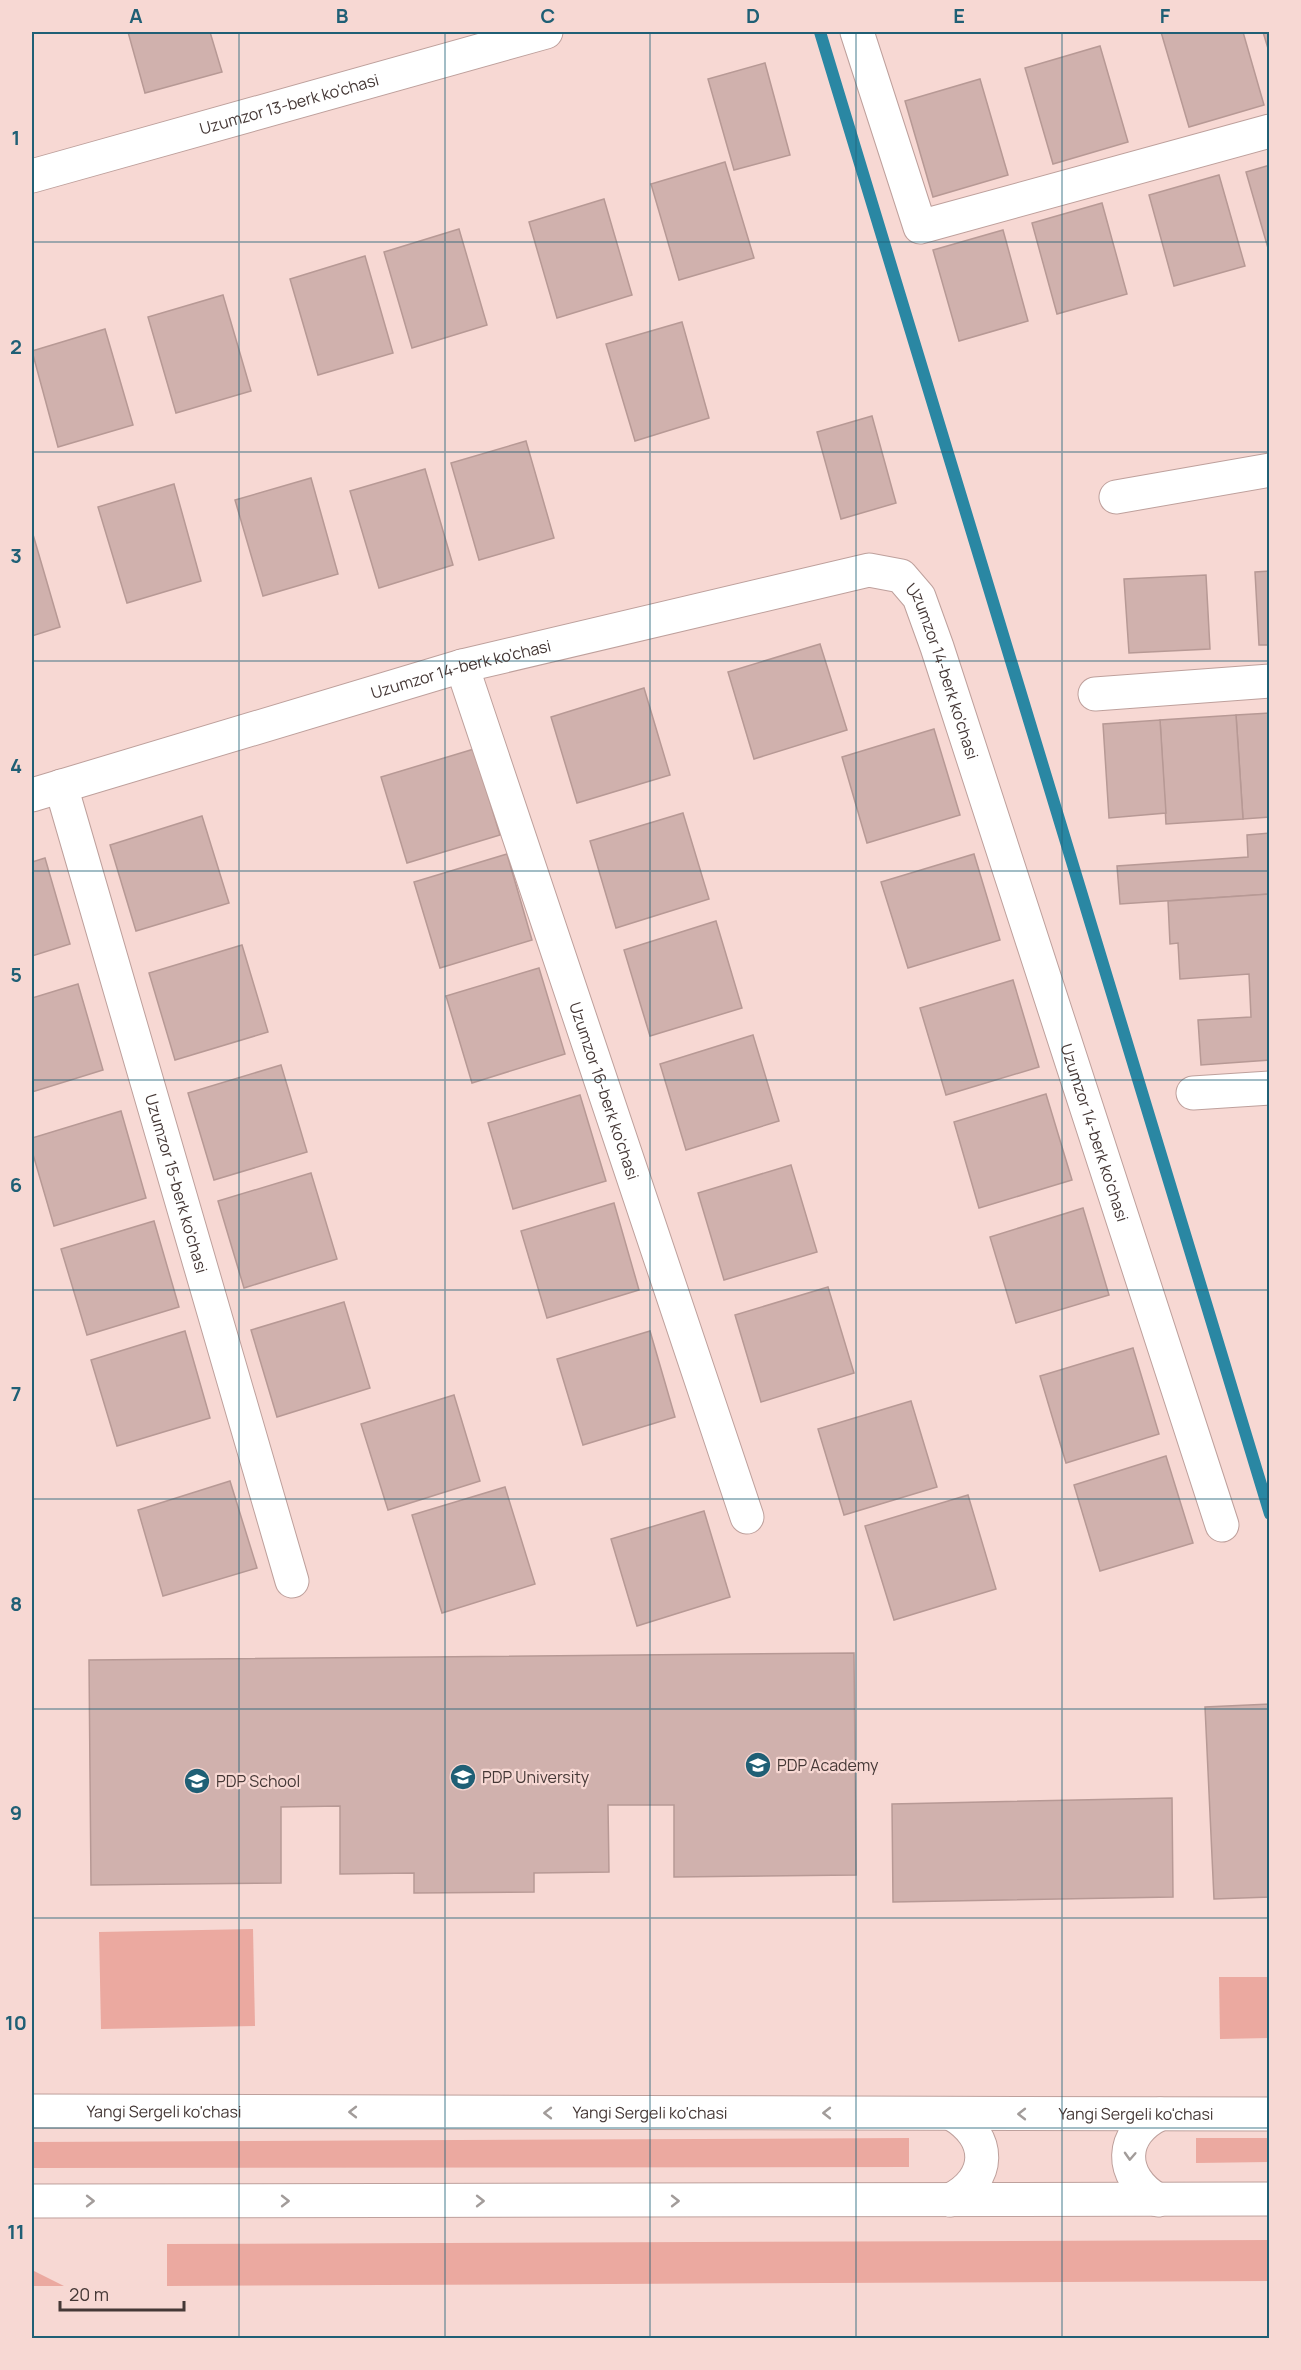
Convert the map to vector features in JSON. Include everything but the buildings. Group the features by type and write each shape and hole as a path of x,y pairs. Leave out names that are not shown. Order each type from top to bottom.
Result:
{"street":[{"name":"Uzumzor 13-berk ko'chasi","path":"32,176 546,32"},
{"path":"857,32 920,227 1269,131"},
{"path":"1116,497 1269,470"},
{"name":"Uzumzor 14-berk ko'chasi","path":"46,791 462,666 869,570 901,576 920,597 1222,1525"},
{"name":"Uzumzor 16-berk ko'chasi","path":"462,666 747,1517"},
{"path":"1095,694 1269,681"},
{"name":"Uzumzor 15-berk ko'chasi","path":"46,791 292,1581"},
{"path":"1193,1093 1269,1088"},
{"name":"Yangi Sergeli ko'chasi","path":"32,2111 1269,2114"},
{"path":"950,2200 963,2194 973,2183 982,2157 981,2144 975,2133 965,2121 952,2114"},
{"path":"1158,2200 1145,2193 1135,2180 1130,2170 1128,2157 1137,2131 1147,2120 1160,2114"},
{"path":"32,2201 1269,2199"}],"shaded area":[{"path":"253,1929 255,2026 101,2029 99,1932"},
{"path":"1219,1977 1269,1977 1269,2038 1220,2039"},
{"path":"909,2138 909,2167 32,2168 32,2142"},
{"path":"1196,2138 1269,2138 1269,2162 1196,2163"},
{"path":"1270,2240 1269,2281 167,2286 167,2244"},
{"path":"32,2270 64,2286 32,2286"}],"waterway":[{"path":"820,32 1270,1514"}],"place":[{"name":"PDP Academy","path":"758,1765"},
{"name":"PDP University","path":"463,1777"},
{"name":"PDP School","path":"197,1781"}]}
